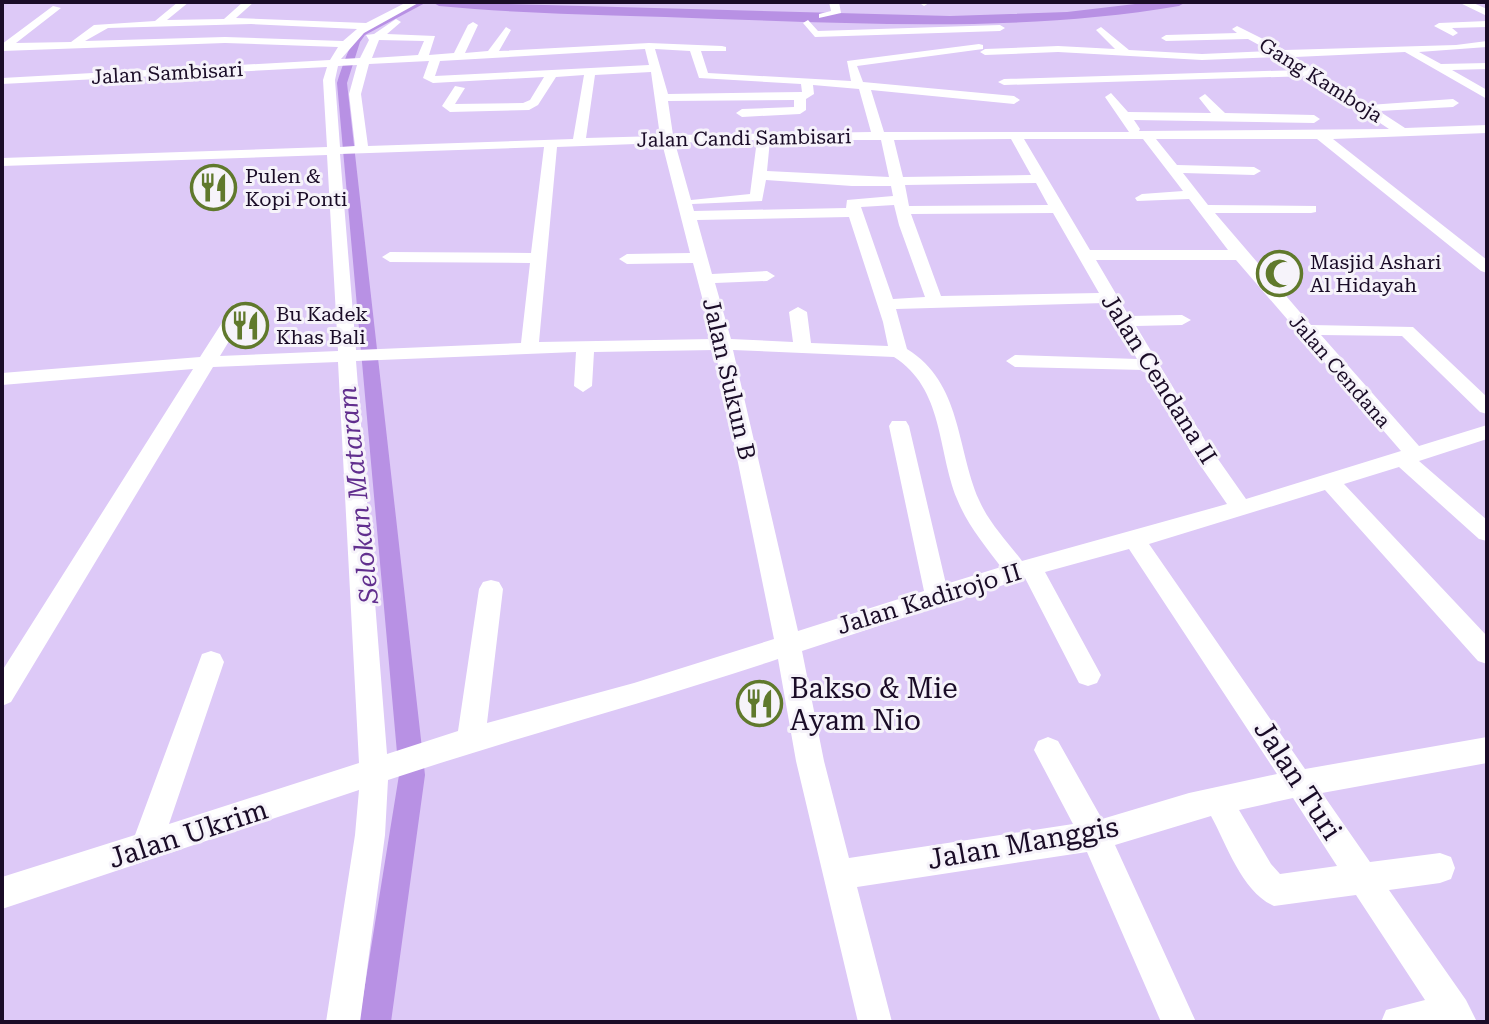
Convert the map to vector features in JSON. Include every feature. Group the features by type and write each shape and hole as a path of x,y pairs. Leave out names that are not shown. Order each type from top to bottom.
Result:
{"street":[{"path":"158,23 184,2"},
{"path":"227,21 249,2"},
{"path":"822,16 836,13 834,2"},
{"path":"1463,2 1485,18"},
{"path":"343,1022 370,835 385,770 329,80 347,63 359,36 412,3"},
{"path":"3,48 56,8"},
{"path":"297,21 311,9"},
{"path":"251,21 263,10"},
{"path":"119,24 141,11"},
{"path":"75,44 98,27 119,24 297,21 359,36 406,18"},
{"path":"1453,33 1439,26 1485,18"},
{"path":"150,53 174,23"},
{"path":"808,23 815,34 1000,28"},
{"path":"473,25 478,46"},
{"path":"347,63 429,58 478,46 506,30"},
{"path":"956,30 982,50 1023,117"},
{"path":"1101,30 1125,52"},
{"path":"1166,55 1164,40 1248,35 1287,38"},
{"name":"Gang Kamboja","path":"1248,35 1370,108 1404,133"},
{"path":"347,63 359,36"},
{"path":"3,48 292,41 359,36 431,38 429,78 433,80 655,68"},
{"path":"207,51 217,41"},
{"path":"266,68 292,41"},
{"path":"935,301 912,243 899,180 851,63 1060,44 1166,55 1487,44"},
{"path":"478,46 530,53 649,46 722,49"},
{"name":"Jalan Sukun B","path":"649,46 662,98 667,139 723,344 810,761 875,1022"},
{"path":"695,48 703,76 919,91 945,89 1023,117"},
{"path":"1406,48 1487,95"},
{"path":"528,75 530,53"},
{"path":"913,55 924,64"},
{"path":"84,77 106,58"},
{"path":"189,71 198,61"},
{"path":"347,63 357,78 355,94 360,149"},
{"name":"Jalan Sambisari","path":"2,81 347,63"},
{"path":"131,74 140,64"},
{"path":"1439,67 1487,66"},
{"path":"579,142 590,71"},
{"path":"459,88 448,106 450,108 504,125 531,105 553,73"},
{"path":"1004,82 1313,73"},
{"path":"662,98 800,96 808,94 807,81"},
{"path":"1468,85 1487,84"},
{"path":"868,101 916,100 919,91"},
{"path":"742,113 798,110 802,107 800,96"},
{"name":"Jalan Cendana","path":"1111,97 1410,458 1487,533"},
{"path":"1205,98 1221,117"},
{"path":"1293,101 1314,119 1326,135 1487,268"},
{"path":"1370,108 1453,103"},
{"path":"1126,116 1314,119"},
{"name":"Jalan Candi Sambisari","path":"2,162 478,144 504,125 551,142 1014,134 1023,117 1142,136 1326,135 1487,129"},
{"path":"478,144 482,132 486,130"},
{"name":"Jalan Cendana II","path":"1014,134 1198,447 1240,506"},
{"path":"686,208 756,198 764,136"},
{"path":"529,348 551,142"},
{"path":"1172,169 1254,171"},
{"path":"760,175 837,182 1041,179"},
{"path":"1142,198 1311,209"},
{"path":"898,352 853,201 1059,209"},
{"path":"686,208 854,212"},
{"path":"1084,252 1240,255"},
{"path":"390,257 539,258"},
{"path":"627,259 699,258"},
{"path":"705,279 767,276"},
{"path":"886,305 935,301 1108,298"},
{"path":"2,694 240,308"},
{"path":"798,312 803,348"},
{"path":"1123,321 1182,320"},
{"path":"1304,330 1407,331 1487,408"},
{"path":"2,379 209,362 529,348 723,344 898,352 914,360 932,382 943,407 967,497 1024,569 1088,675"},
{"path":"583,386 585,347"},
{"path":"1015,361 1150,365"},
{"path":"899,426 937,596"},
{"name":"Jalan Kadirojo II","path":"385,770 471,740 634,695 1024,569 1410,458 1487,432"},
{"path":"1329,481 1487,653"},
{"name":"Jalan Turi","path":"1134,539 1457,1017"},
{"path":"471,740 491,589"},
{"path":"146,847 211,662"},
{"path":"1048,750 1095,836 1179,1022"},
{"name":"Jalan Manggis","path":"837,875 1095,836 1218,801 1487,750"},
{"name":"Jalan Ukrim","path":"2,893 385,770"},
{"path":"1218,801 1260,875 1274,890 1440,868"},
{"path":"1398,1022 1457,1017"}],"waterway":[{"name":"Selokan Mataram","path":"375,1022 412,775 342,83 355,42 362,33 423,2"},
{"path":"439,2 544,9 950,21 1067,17 1179,2"}],"place":[{"name":"Pulen & Kopi Ponti","path":"214,188"},
{"name":"Masjid Ashari Al Hidayah","path":"1279,273"},
{"name":"Bu Kadek Khas Bali","path":"245,326"},
{"name":"Bakso & Mie Ayam Nio","path":"759,704"}]}
